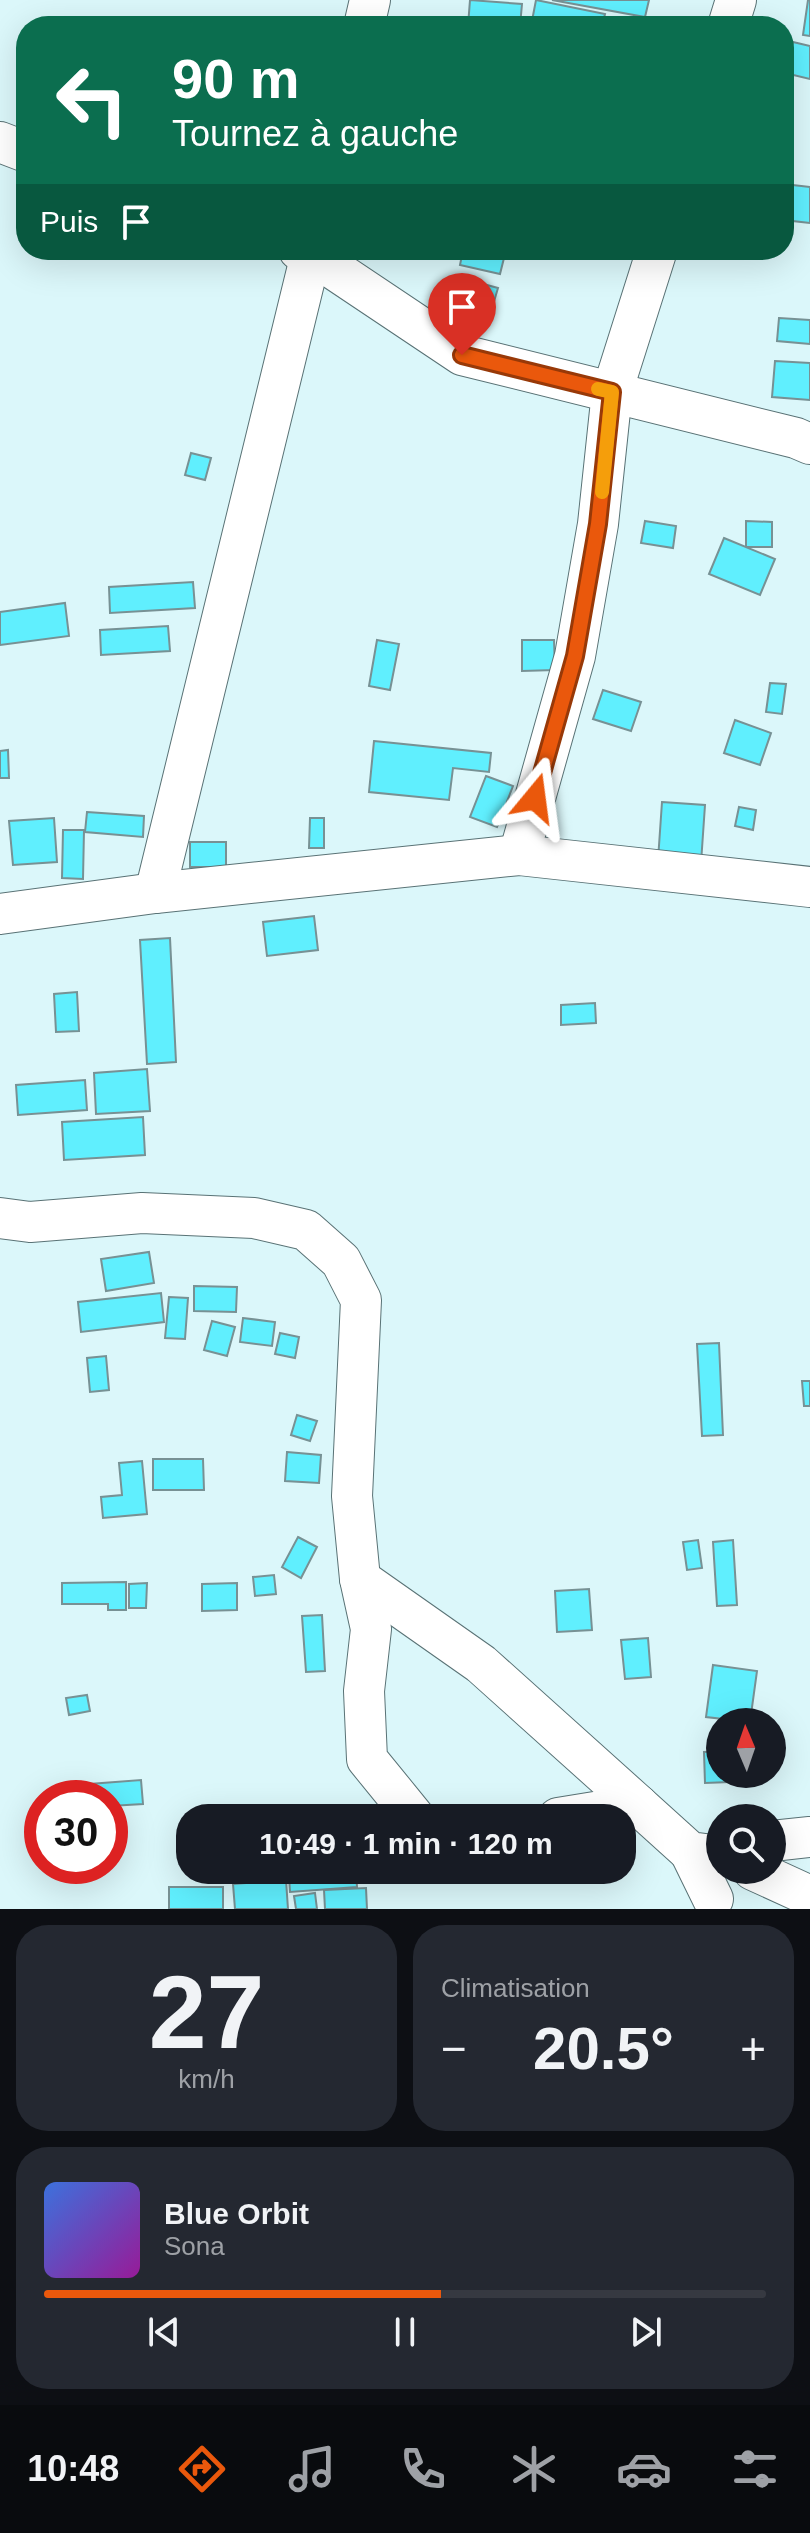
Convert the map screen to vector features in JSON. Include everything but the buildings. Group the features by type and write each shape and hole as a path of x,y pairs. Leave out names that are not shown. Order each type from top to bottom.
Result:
{"street":[{"path":"155,893 305,260"},
{"path":"320,260 462,355 810,444"},
{"path":"519,855 575,656 598,524 612,392 654,260"},
{"path":"0,914 155,893 519,855 810,887"},
{"path":"0,1218 30,1222 142,1213 254,1218 306,1230 341,1261 361,1300 352,1496 360,1579 371,1629 364,1691 367,1759 404,1804"},
{"path":"360,1579 481,1664 706,1869"},
{"path":"786,1840 810,1837"},
{"path":"784,1884 810,1896"}],"slow traffic":[{"path":"598,389 612,392 602,492"}],"route":[{"path":"462,355 612,392 598,524 575,656 535,798"}]}
